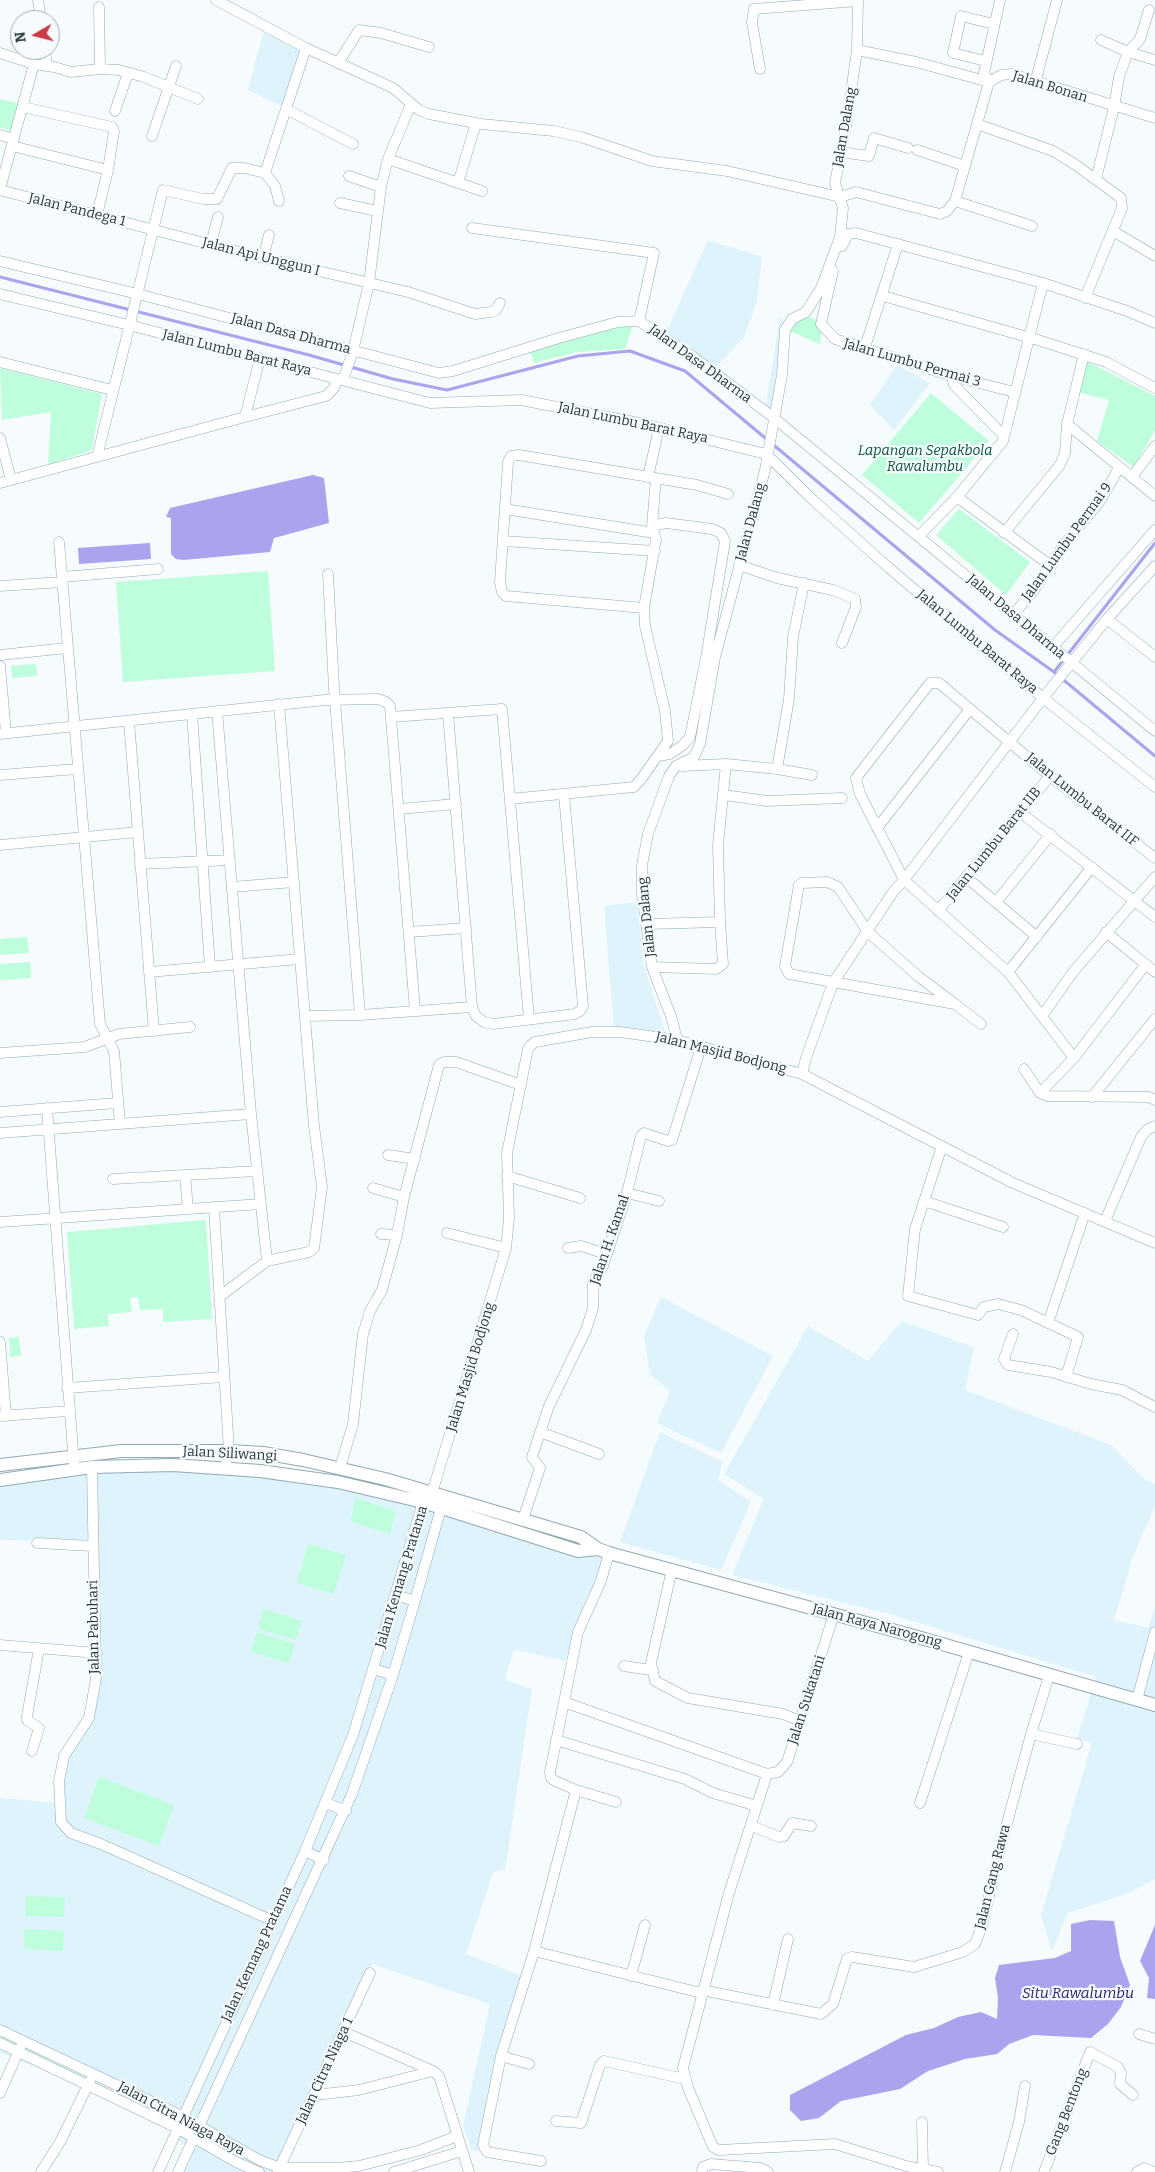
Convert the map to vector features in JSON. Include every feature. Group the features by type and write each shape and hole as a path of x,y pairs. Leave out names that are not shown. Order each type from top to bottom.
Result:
{"main road":[{"name":"Jalan Siliwangi","path":"0,1466 121,1451 228,1451 263,1453 340,1468 432,1493 482,1514"},
{"name":"Jalan Siliwangi","path":"0,1480 92,1467 173,1465 225,1467 338,1482 441,1508 482,1514"},
{"name":"Jalan Raya Narogong","path":"482,1514 523,1519 581,1537 604,1551"},
{"name":"Jalan Raya Narogong","path":"482,1514 578,1551 604,1551 672,1569 1155,1705"}],"street":[{"path":"216,0 306,48 393,88 418,110 429,114 476,123 554,131 582,137 652,161 727,171 840,197 856,192 940,214 947,211 955,201 966,166 989,82 984,73 1000,0"},
{"path":"760,69 752,22 754,9 858,0"},
{"name":"Jalan Dalang","path":"677,1040 672,1019 652,967 642,884 642,865 648,834 669,776 676,766 694,757 700,744 715,657 764,470 782,375 785,330 792,318 806,312 821,288 840,237 843,208 835,187 840,152 848,121 857,50 858,0"},
{"path":"1035,83 1058,0"},
{"path":"99,7 100,69"},
{"path":"1096,179 1114,107 1119,77 1128,52 1140,40 1149,10"},
{"path":"986,61 953,53 961,16 994,24"},
{"path":"338,63 359,30 381,33 429,48"},
{"path":"1101,40 1128,52 1155,60"},
{"path":"265,173 306,48"},
{"path":"857,50 916,62 989,82"},
{"path":"0,53 34,64 71,72 100,69 128,73 168,86 198,99"},
{"path":"46,60 47,66"},
{"path":"0,190 34,64"},
{"path":"152,136 176,66"},
{"path":"115,111 128,73"},
{"name":"Jalan Bonan","path":"989,82 1001,75 1012,74 1035,83 1155,118"},
{"path":"0,483 326,396 342,378 352,352 373,260 381,187 388,160 411,104"},
{"path":"23,107 112,127 114,130 108,170 96,215"},
{"path":"286,108 353,144"},
{"path":"458,183 476,123"},
{"path":"977,124 1053,151 1120,195 1123,201 1113,231 1085,298"},
{"path":"0,135 13,143 108,170"},
{"path":"840,152 869,156 874,138 966,166"},
{"path":"388,160 482,191"},
{"path":"97,457 112,390 163,190 204,199 217,199 232,168 244,168 265,173 275,186 279,201"},
{"path":"349,176 381,187"},
{"name":"Jalan Pandega 1","path":"0,190 153,229"},
{"path":"955,201 1032,226"},
{"path":"340,203 377,211"},
{"path":"211,244 218,217"},
{"path":"472,228 654,253 639,321"},
{"name":"Jalan Api Unggun I","path":"153,229 263,258 408,292 475,314 496,310 500,303"},
{"path":"1113,231 1155,256"},
{"name":"Jalan Lumbu Permai 3","path":"898,244 856,233 848,234 834,268 821,324 835,339 952,376 1014,392"},
{"path":"263,258 269,235"},
{"path":"865,347 883,296 898,244 1043,284 1127,311 1155,323"},
{"name":"Jalan Dasa Dharma","path":"0,261 352,352 439,372 453,371 618,322 639,321 692,356 774,418 919,536 1064,659 1155,731"},
{"path":"919,536 957,497 997,451 1004,436 1043,284"},
{"name":"Jalan Lumbu Barat Raya","path":"0,294 130,321 430,403 521,400 767,450 882,562 1155,787"},
{"path":"883,296 1084,354 1116,366 1155,388"},
{"path":"1004,533 1060,465 1065,453 1067,424 1084,354"},
{"path":"246,417 260,358"},
{"path":"0,362 112,390"},
{"path":"952,376 954,384 1004,436"},
{"path":"1067,424 1155,496"},
{"path":"510,799 634,787 668,741 669,732 645,626 644,608 655,551 652,478 659,428"},
{"path":"0,438 11,480"},
{"path":"1132,477 1155,446"},
{"path":"644,608 506,596 502,592 500,582 502,541 508,462 511,456 697,485 728,494"},
{"name":"Jalan Lumbu Permai 9","path":"1013,615 1051,566 1063,546 1100,501 1119,468"},
{"path":"957,497 1051,566"},
{"path":"505,509 653,529 666,523 712,529 721,533 725,541 706,658 690,737 684,745 670,754 658,756"},
{"path":"802,1074 833,983 893,892 1045,695 1064,659 1155,530"},
{"path":"502,541 655,551"},
{"path":"59,542 100,1024 114,1051 120,1124"},
{"path":"739,565 777,578 833,590 855,599 856,607 842,643"},
{"path":"1064,659 1108,619 1155,566"},
{"path":"0,586 158,568"},
{"path":"328,574 334,700 360,1015"},
{"path":"777,769 789,699 792,637 804,583"},
{"path":"1108,619 1155,656"},
{"path":"0,655 67,648"},
{"path":"0,666 3,734 279,704 334,700 378,700 390,706 415,1010"},
{"name":"Jalan Lumbu Barat IIF","path":"878,828 860,794 856,778 930,683 942,686 1050,776 1155,858"},
{"path":"218,1297 267,1261 309,1252 314,1248 322,1187 305,1016 279,704"},
{"path":"391,717 502,709 529,1019"},
{"path":"970,709 878,828 904,880 1008,972 1074,1058"},
{"path":"217,711 251,1114 267,1261"},
{"path":"448,713 472,1007 476,1016 484,1022 575,1014 583,1006 564,795"},
{"path":"192,714 210,966"},
{"path":"128,721 154,1031"},
{"path":"676,766 726,764 777,769 812,775"},
{"path":"652,967 720,967 724,959 720,922 718,845 726,764"},
{"path":"0,775 77,769"},
{"name":"Jalan Lumbu Barat IIB","path":"938,911 1050,776"},
{"path":"724,795 767,801 842,798"},
{"path":"399,809 456,804"},
{"path":"1020,812 1051,834 1155,917"},
{"path":"0,845 138,832"},
{"path":"997,901 1051,834"},
{"path":"140,864 230,860"},
{"path":"1008,972 1092,867"},
{"path":"966,877 997,901 1037,937"},
{"path":"1042,1016 1106,932 1155,877"},
{"path":"232,887 294,882"},
{"path":"955,1004 789,974 785,966 798,885 802,883 827,882 838,887 868,932 918,977 955,1004 981,1024"},
{"path":"647,924 720,922"},
{"path":"408,932 466,928"},
{"path":"1106,932 1155,972"},
{"path":"149,972 300,959"},
{"path":"1040,1093 1074,1058 1146,964"},
{"path":"305,1016 360,1015 472,1007"},
{"path":"1092,1097 1155,1019"},
{"path":"0,1052 85,1047 119,1034 190,1027"},
{"name":"Jalan Masjid Bodjong","path":"432,1493 506,1248 509,1218 507,1153 528,1049 536,1042 608,1031 677,1040 802,1074 825,1084 869,1110 1014,1183 1155,1243"},
{"name":"Jalan H. Kamal","path":"523,1519 540,1468 532,1457 549,1406 586,1330 593,1308 593,1282 602,1266 627,1193 642,1134 668,1141 674,1138 701,1047"},
{"path":"340,1468 354,1424 363,1334 370,1311 382,1290 397,1235 404,1197 439,1065 444,1062 456,1062 521,1085"},
{"path":"1024,1069 1040,1093 1047,1096 1148,1097 1155,1099"},
{"path":"0,1112 117,1103"},
{"path":"47,1108 74,1470"},
{"path":"0,1133 251,1114"},
{"path":"1105,1221 1142,1137 1147,1130 1155,1126"},
{"path":"942,1146 914,1239 907,1293 909,1297 978,1315 984,1306 998,1304 1020,1310 1078,1337 1066,1377"},
{"path":"388,1155 415,1159"},
{"path":"113,1179 257,1171"},
{"path":"185,1175 188,1209"},
{"path":"507,1176 580,1198"},
{"path":"373,1188 404,1197"},
{"path":"627,1193 658,1201"},
{"path":"924,1201 1003,1227"},
{"path":"0,1222 261,1204"},
{"path":"214,1207 228,1451 225,1467"},
{"path":"1048,1323 1085,1213"},
{"path":"447,1233 506,1248"},
{"path":"381,1234 397,1235"},
{"path":"568,1248 581,1246 606,1254"},
{"path":"1013,1334 1004,1359 1007,1364 1130,1393 1155,1407"},
{"path":"0,1342 3,1416 69,1411"},
{"path":"67,1388 223,1377"},
{"path":"540,1432 599,1454"},
{"name":"Jalan Pabuhari","path":"92,1467 92,1546 97,1653 89,1718 64,1756 59,1781 61,1822 71,1833 101,1844 273,1922"},
{"name":"Jalan Kemang Pratama","path":"158,2172 326,1803 353,1735 423,1502 432,1493 441,1508 393,1675 346,1811 178,2172"},
{"path":"418,1521 436,1526"},
{"path":"37,1543 92,1546"},
{"path":"604,1551 601,1581 578,1632 550,1778 576,1790 616,1802"},
{"path":"672,1569 664,1600 651,1670 655,1681 659,1685 688,1698 783,1714 800,1721"},
{"path":"396,1595 415,1601"},
{"name":"Jalan Sukatani","path":"768,1774 778,1772 785,1766 834,1614"},
{"path":"1137,1700 1155,1632"},
{"path":"0,1645 39,1650 97,1653"},
{"path":"32,1751 39,1728 27,1720 27,1716 39,1650"},
{"path":"920,1804 969,1652"},
{"path":"624,1666 651,1670"},
{"path":"373,1669 393,1675"},
{"name":"Jalan Gang Rawa","path":"534,1951 702,1992 816,2014 825,2012 833,2004 844,1964 852,1957 914,1967 963,1952 975,1944 982,1926 999,1853 1031,1734 1049,1676"},
{"path":"564,1702 768,1774 729,1893 683,2068 685,2079 715,2149 835,2144 938,2172"},
{"path":"1031,1734 1076,1744"},
{"path":"556,1740 685,1779 713,1794 758,1806"},
{"path":"541,2160 487,2152 483,2149 501,2056 534,1951 576,1790"},
{"path":"326,1803 346,1811"},
{"path":"752,1826 779,1837 784,1836 792,1823 811,1826"},
{"path":"304,1851 324,1860"},
{"path":"631,1976 645,1925"},
{"path":"773,2005 788,1939"},
{"name":"Jalan Citra Niaga 1","path":"279,2170 370,1973"},
{"name":"Jalan Citra Niaga Raya","path":"0,2030 182,2116 279,2170 359,2166 421,2150 457,2136"},
{"path":"344,2032 434,2071 439,2076 469,2172"},
{"path":"1140,2034 1155,2039"},
{"path":"0,2092 17,2052 24,2041"},
{"name":"Jalan Citra Niaga Raya","path":"0,2043 177,2128 236,2162 259,2172"},
{"name":"Gang Bentong","path":"1044,2172 1090,2052 1118,2067 1121,2073 1120,2084 1133,2095"},
{"path":"501,2056 529,2064"},
{"path":"556,2121 581,2123 600,2065 604,2061 685,2079"},
{"path":"314,2095 359,2090 434,2071"},
{"path":"41,2172 60,2142 92,2074"},
{"path":"1006,2172 1019,2122 1024,2086"},
{"path":"922,2122 923,2169"},
{"path":"394,2172 462,2151"},
{"path":"702,2172 705,2165 718,2164 761,2168 768,2172"},
{"path":"1137,2172 1144,2168 1154,2172"}],"shaded area":[{"path":"264,31 303,51 284,107 248,90"},
{"path":"708,240 762,257 757,302 744,337 715,368 666,333"},
{"path":"780,318 787,321 773,410 766,405"},
{"path":"897,365 930,383 894,430 870,405"},
{"path":"637,902 644,966 666,1035 614,1028 604,906"},
{"path":"661,1297 773,1356 721,1453 657,1423 670,1391 650,1374 644,1336"},
{"path":"902,1321 974,1348 965,1390 1111,1445 1145,1480 1155,1484 1155,1505 1132,1560 1114,1620 1148,1628 1155,1607 1155,1879 1129,1893 1068,1913 1052,1951 1041,1915 1092,1743 1077,1739 1096,1677 893,1615 732,1575 764,1499 724,1474 808,1326 868,1361"},
{"path":"660,1432 723,1462 718,1480 751,1502 721,1570 620,1542"},
{"path":"173,1465 365,1485 610,1557 585,1601 565,1661 514,1649 505,1680 532,1689 505,1870 493,1872 466,1954 522,1976 478,2151 472,2150 463,2126 490,2004 372,1964 278,2172 184,2172 192,2155 164,2122 0,2052 0,1798 56,1803 64,1748 86,1729 95,1656 95,1542 0,1540 0,1480"}],"green space":[{"path":"0,99 18,103 12,130 0,128"},
{"path":"805,315 819,321 822,329 820,344 787,330"},
{"path":"633,325 625,349 577,352 534,363 530,351 574,337"},
{"path":"1086,361 1155,396 1155,430 1134,467 1097,441 1109,400 1077,392"},
{"path":"0,368 102,394 92,450 48,465 51,412 2,420"},
{"name":"Lapangan Sepakbola Rawalumbu","path":"931,393 989,441 919,523 862,475"},
{"path":"959,509 1030,562 1006,595 936,535"},
{"path":"268,571 275,671 123,682 116,582"},
{"path":"36,664 37,676 12,678 11,666"},
{"path":"27,937 29,953 0,955 0,939"},
{"path":"30,962 31,978 0,980 0,964"},
{"path":"206,1220 212,1319 163,1322 163,1309 140,1310 138,1297 130,1298 132,1312 108,1314 109,1326 74,1329 67,1232"},
{"path":"19,1337 21,1356 10,1357 9,1338"},
{"path":"356,1498 396,1511 390,1534 350,1521"},
{"path":"308,1544 346,1555 334,1594 297,1583"},
{"path":"264,1609 302,1621 296,1640 258,1629"},
{"path":"257,1632 295,1644 289,1663 251,1652"},
{"path":"99,1777 174,1805 159,1846 84,1818"},
{"path":"26,1896 65,1897 64,1917 25,1916"},
{"path":"24,1929 64,1931 63,1951 24,1949"}],"water":[{"path":"313,475 324,478 329,523 274,538 270,552 183,560 176,559 171,554 171,518 166,517 170,508"},
{"path":"150,543 151,559 79,564 78,548"},
{"name":"Situ Rawalumbu","path":"1090,1920 1114,1921 1120,1957 1130,1985 1121,2007 1108,2024 1091,2038 1033,2035 1009,2044 997,2054 965,2059 928,2071 900,2089 841,2101 819,2118 801,2121 790,2110 790,2095 906,2035 934,2028 958,2017 981,2012 997,2019 998,1998 995,1978 999,1965 1055,1958 1071,1951 1071,1924"},
{"path":"1155,1925 1155,1999 1147,1998 1149,1978 1140,1961"}],"waterway":[{"path":"0,277 309,355 393,379 447,390 578,356 630,351 685,371 995,630 1054,672 1155,756"},
{"path":"1054,672 1155,543"}]}
